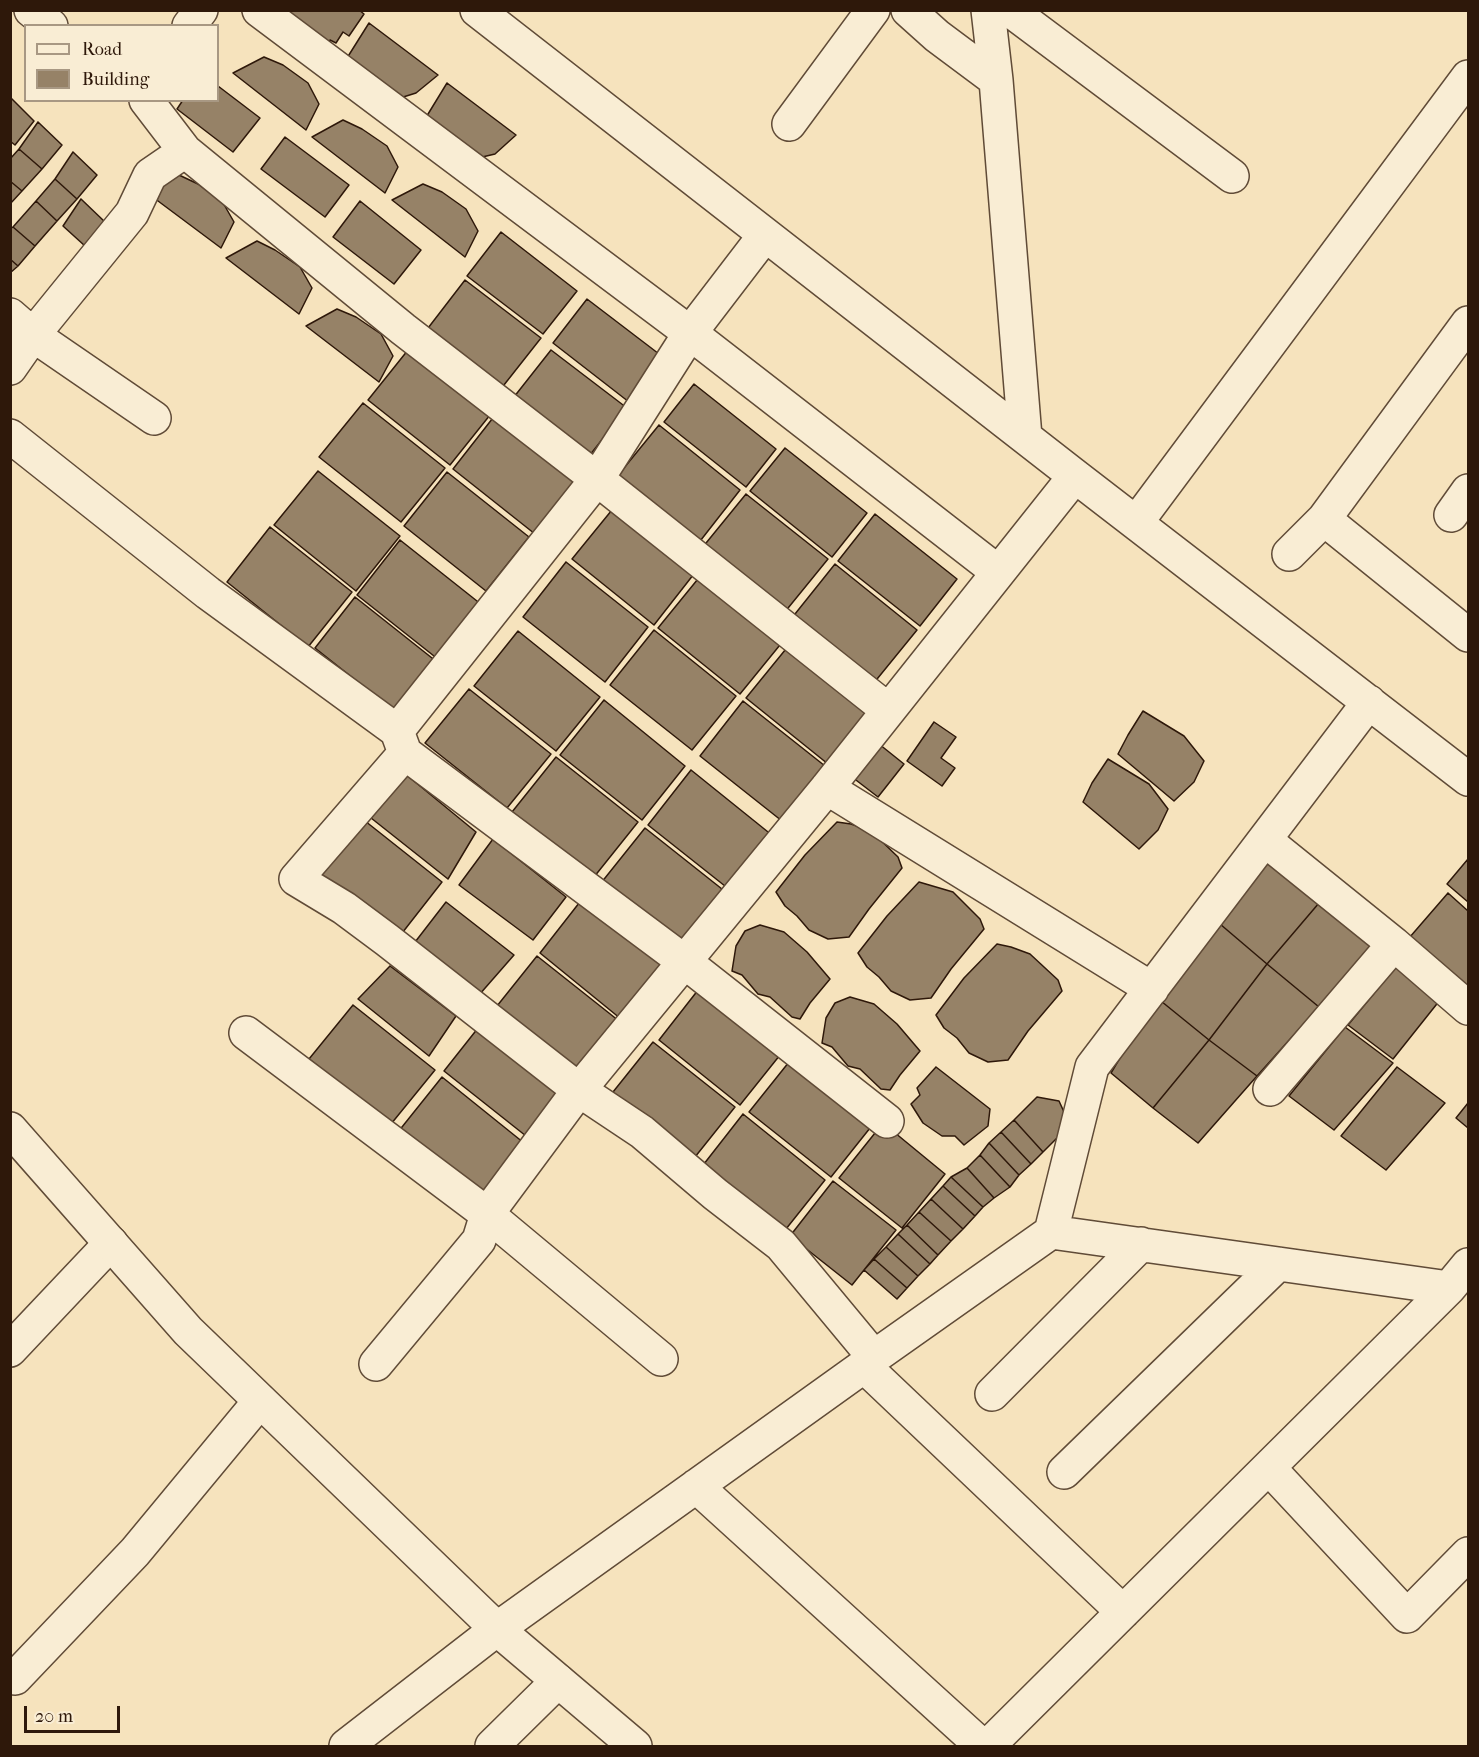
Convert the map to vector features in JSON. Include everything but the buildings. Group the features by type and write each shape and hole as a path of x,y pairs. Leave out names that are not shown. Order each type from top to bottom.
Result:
{"street":[{"path":"31,10 48,24"},
{"path":"190,24 201,10"},
{"path":"259,10 690,333 998,572"},
{"path":"477,10 1468,779"},
{"path":"789,124 873,10"},
{"path":"908,10 937,36 996,80"},
{"path":"988,10 996,80 1025,437"},
{"path":"1010,10 1233,176"},
{"path":"1136,523 1468,77"},
{"path":"148,102 185,152 403,329 597,479 888,710"},
{"path":"10,368 22,325 132,213 150,175 185,152"},
{"path":"765,235 690,333 597,479 296,879 344,908 387,939 579,1090 642,1132 715,1194 781,1245 869,1362 1123,1612"},
{"path":"1289,554 1324,519 1468,323"},
{"path":"22,325 154,418"},
{"path":"10,436 208,593 887,1121"},
{"path":"376,1364 479,1240 487,1214 579,1090 828,788 1075,476"},
{"path":"1324,519 1468,635"},
{"path":"345,1746 497,1629 1051,1232 1092,1067 1369,702"},
{"path":"828,788 1152,989"},
{"path":"1265,840 1394,944 1468,1008"},
{"path":"1270,1089 1394,944"},
{"path":"246,1033 487,1214 661,1359"},
{"path":"10,1129 188,1331 497,1629 635,1746"},
{"path":"1051,1232 1278,1264 1462,1281"},
{"path":"10,1350 111,1243"},
{"path":"992,1394 1141,1244"},
{"path":"1064,1472 1278,1264"},
{"path":"988,1746 1462,1281"},
{"path":"15,1678 135,1552 260,1401"},
{"path":"1269,1468 1407,1616 1468,1554"},
{"path":"696,1486 982,1746"},
{"path":"492,1746 558,1681"}]}
